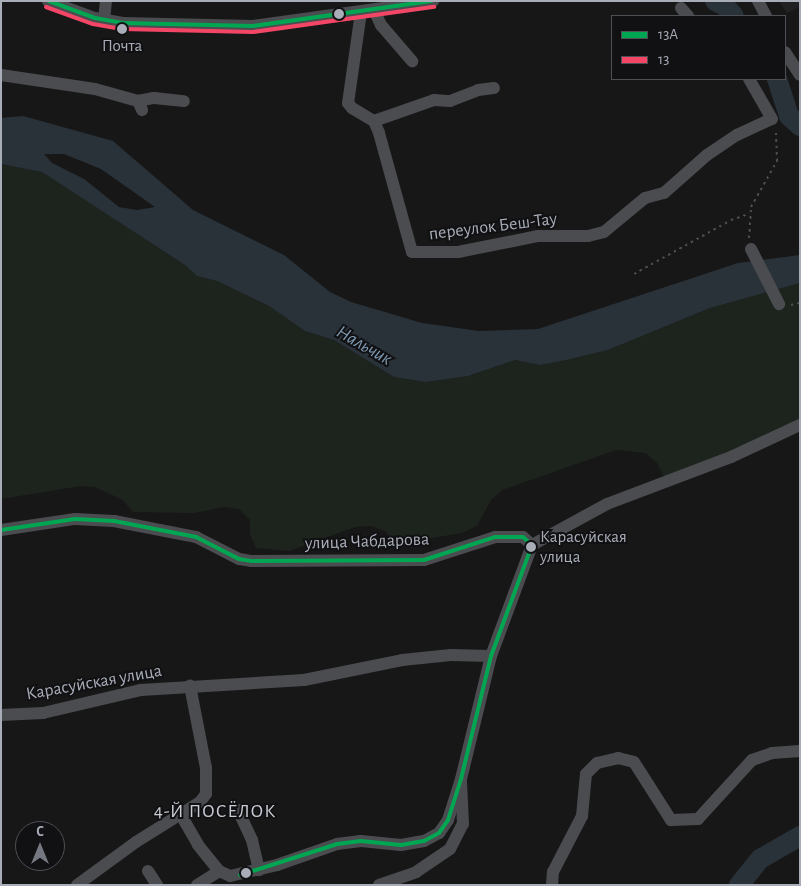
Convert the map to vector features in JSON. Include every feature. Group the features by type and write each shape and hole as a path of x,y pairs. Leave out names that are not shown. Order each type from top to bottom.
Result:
{"street":[{"path":"48,1 104,20 156,25 253,26 361,12 398,4 433,1"},
{"path":"104,20 106,1"},
{"path":"758,1 765,15"},
{"path":"374,10 381,25 412,61"},
{"path":"361,12 348,102 352,108 374,121 434,100 450,101 470,92 494,88"},
{"path":"786,54 800,75"},
{"path":"1,75 95,89 140,105 154,98 184,101"},
{"path":"750,80 772,119"},
{"name":"переулок Беш-Тау","path":"374,121 412,252 441,253 538,236 588,236 604,232 645,198 664,193 707,155 737,136 772,119"},
{"path":"752,250 778,302"},
{"path":"181,814 198,845 219,871 224,875 240,880 259,870 337,844 361,841 400,845 433,837 446,825 461,779 491,656 532,545 607,504 731,457 800,426"},
{"name":"улица Чабдарова","path":"1,530 75,518 114,521 196,537 239,560 251,562 424,560 495,537 524,537 532,545"},
{"name":"Карасуйская улица","path":"1,715 43,713 141,690 304,680 402,660 451,655 491,656"},
{"path":"78,885 204,799 208,784 190,686"},
{"path":"552,885 553,872 582,816 586,774 596,763 618,758 634,762 671,820 698,819 752,760 772,753 800,751"},
{"path":"379,885 416,872 450,849 463,824 461,779"},
{"path":"238,810 252,840 259,870"},
{"path":"148,871 157,885"},
{"path":"198,885 219,871"}],"path":[{"path":"752,250 748,214 777,161 772,119"},
{"path":"634,274 731,220 748,214"}],"shaded area":[{"path":"779,1 800,1 800,7 787,13"},
{"path":"1,164 42,172 185,265 197,276 217,281 269,306 305,331 334,340 394,377 426,382 468,376 515,360 540,365 608,350 710,308 800,283 800,425 666,481 657,463 646,453 616,450 502,490 491,500 477,526 462,533 396,544 385,531 371,526 355,527 289,551 256,548 250,534 250,520 239,509 224,507 194,513 133,512 123,500 95,487 81,486 1,499"},
{"path":"760,859 753,885 739,885 744,878"}],"water":[{"name":"Нальчик","path":"23,116 113,141 193,210 284,255 330,292 351,302 422,323 479,331 538,329 738,263 800,255 800,283 710,308 608,350 566,360 540,365 515,360 468,376 426,382 394,377 334,340 305,331 269,306 217,281 197,276 185,265 42,172 1,164 1,118","holes":["44,154 64,154 101,169 155,207 137,210 119,207 84,179 52,163"]}],"waterway":[{"path":"715,1 725,6 733,15"},
{"path":"777,80 789,116 800,126"},
{"path":"739,885 760,859 800,836"}],"transit line":[{"name":"13А","path":"49,1 95,18 123,23 253,26 431,1"},
{"name":"13","path":"46,7 93,24 122,29 253,32 434,7"},
{"name":"13А","path":"1,530 75,519 114,521 196,537 239,559 251,561 424,560 495,537 523,537 532,545"},
{"name":"13А","path":"240,875 337,844 361,841 401,845 424,841 439,833 448,820 461,779 491,656 532,545"}],"place":[{"name":"Почта","path":"122,29"},
{"name":"Карасуйская улица","path":"531,547"}],"district":[{"name":"4-Й ПОСЁЛОК","path":"215,812"}]}
